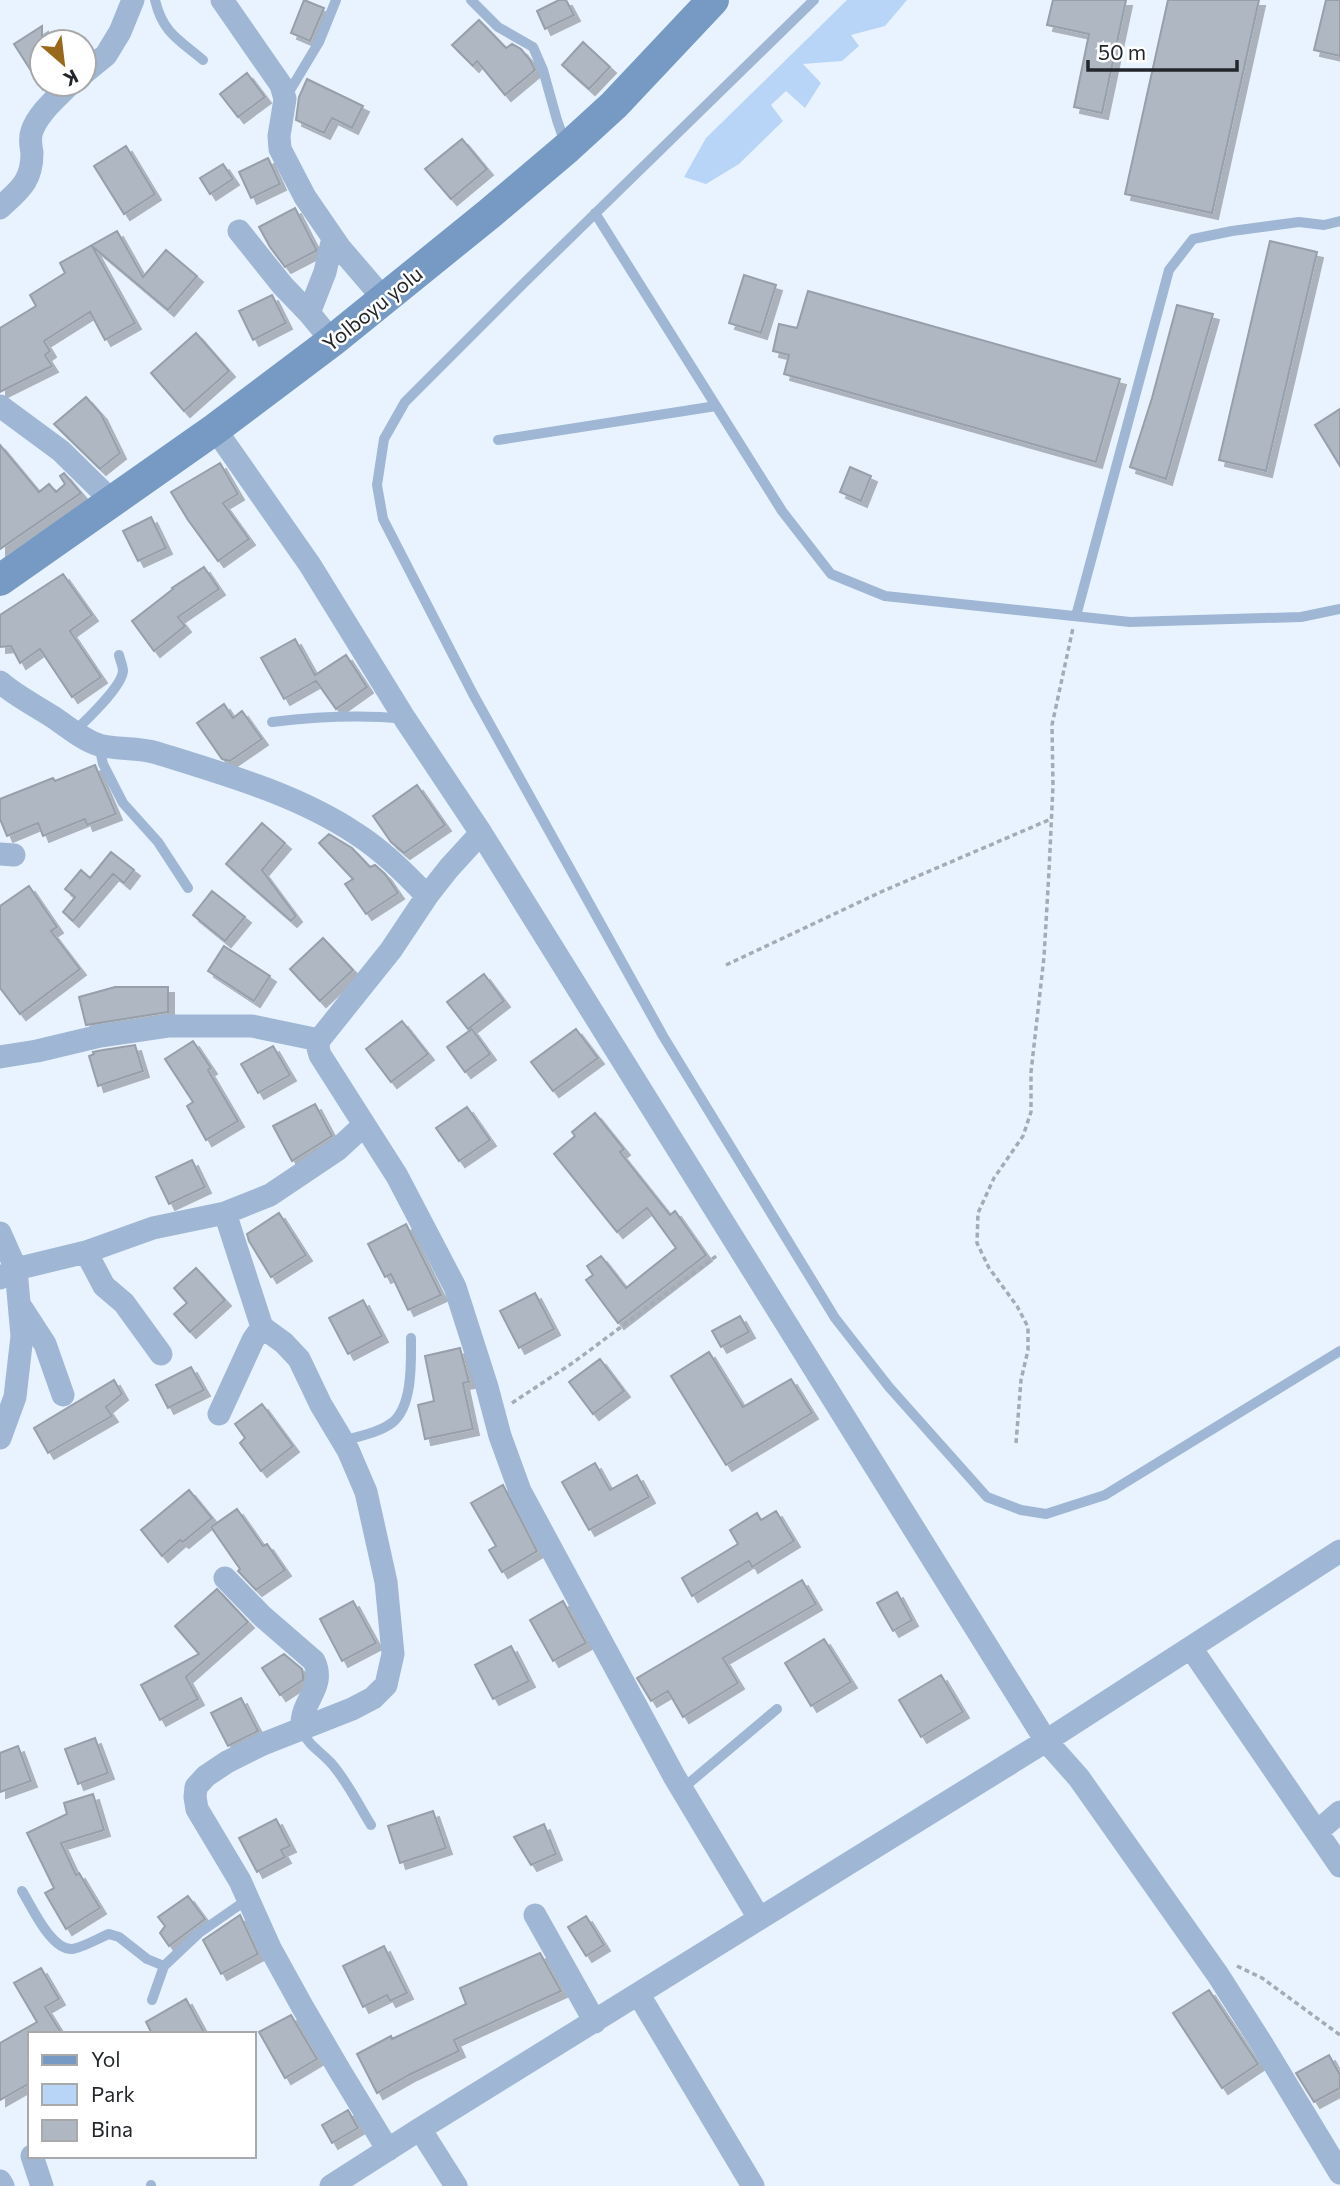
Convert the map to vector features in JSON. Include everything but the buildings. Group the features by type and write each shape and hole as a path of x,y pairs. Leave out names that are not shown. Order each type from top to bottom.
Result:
{"main road":[{"name":"Yolboyu yolu","path":"0,580 215,429 332,341 567,148 614,105 713,0"}],"street":[{"path":"98,62 106,55 120,32 133,0"},
{"path":"222,0 267,61 281,85 285,99 279,136 280,149 305,197 333,238 383,298"},
{"path":"0,208 25,184 30,174 30,137 33,128 57,98"},
{"path":"239,231 332,341"},
{"path":"309,313 325,272 333,238"},
{"path":"0,406 61,451 113,502"},
{"path":"215,429 310,565 405,719 481,832 1046,1741 1079,1778 1217,1975 1340,2173"},
{"path":"0,682 74,732 99,745 142,748 223,774 289,799 355,832 399,867 427,896"},
{"path":"481,832 427,896 391,950 319,1040 318,1048 397,1176 455,1287 477,1352 499,1437 520,1491 682,1789 759,1918"},
{"path":"0,1057 100,1036 168,1026 252,1026 319,1040"},
{"path":"8,1273 86,1252 153,1228 225,1213 270,1195 337,1150 364,1125"},
{"path":"225,1213 262,1327 284,1343 299,1359 366,1492 386,1582 393,1654 386,1685 373,1698 227,1762 206,1776 196,1787 197,1809 240,1881 270,1948 388,2150"},
{"path":"0,1233 8,1273 21,1307 46,1345 63,1395"},
{"path":"86,1252 104,1286 124,1303 161,1354"},
{"path":"0,1438 15,1397 22,1336 21,1307"},
{"path":"219,1414 253,1340 262,1327"},
{"path":"331,2186 1046,1741 1340,1551"},
{"path":"225,1578 262,1616 314,1661 317,1678 313,1697 304,1712 301,1730"},
{"path":"1191,1648 1340,1866"},
{"path":"1318,1832 1340,1812"},
{"path":"535,1915 595,2022"},
{"path":"639,1995 753,2186"},
{"path":"420,2129 456,2186"},
{"path":"33,2158 43,2186"},
{"path":"0,2180 2,2186"}],"lane":[{"path":"155,0 159,18 166,29 203,60"},
{"path":"285,99 319,41 336,0"},
{"path":"471,0 498,27 533,47 543,69 567,148"},
{"path":"814,0 405,402 384,439 377,485 383,519 473,694 663,1036 835,1318 889,1387 987,1497 1021,1510 1046,1514 1105,1495 1340,1351"},
{"path":"595,213 782,511 831,574 885,596 1130,622 1301,617 1340,610"},
{"path":"1076,616 1170,270 1193,239 1299,222 1324,225 1340,221"},
{"path":"498,440 716,406"},
{"path":"74,732 121,680 123,670 119,655"},
{"path":"272,722 369,715 405,719"},
{"path":"99,745 103,764 123,803 158,842 188,888"},
{"path":"342,1441 374,1433 395,1421 411,1383 411,1338"},
{"path":"682,1789 777,1709"},
{"path":"301,1730 309,1744 330,1762 371,1825"},
{"path":"22,1891 51,1938 64,1947 74,1949 109,1934 119,1937 148,1959 164,1966"},
{"path":"152,2000 164,1966 219,1918 248,1899"}],"path":[{"path":"1016,1443 1021,1380 1028,1350 1028,1326 989,1268 977,1243 978,1213 994,1178 1023,1136 1031,1112 1031,1072 1044,957 1051,818 1052,725 1076,616"},
{"path":"726,965 883,891 1051,818"},
{"path":"494,1412 508,1406 574,1362 735,1243"},
{"path":"1217,1975 1235,1965 1262,1978 1340,2035"}],"green space":[{"path":"847,0 907,0 885,26 851,35 859,46 842,61 803,64 821,83 805,108 786,91 771,105 783,121 739,164 706,184 684,177 706,138"}]}
